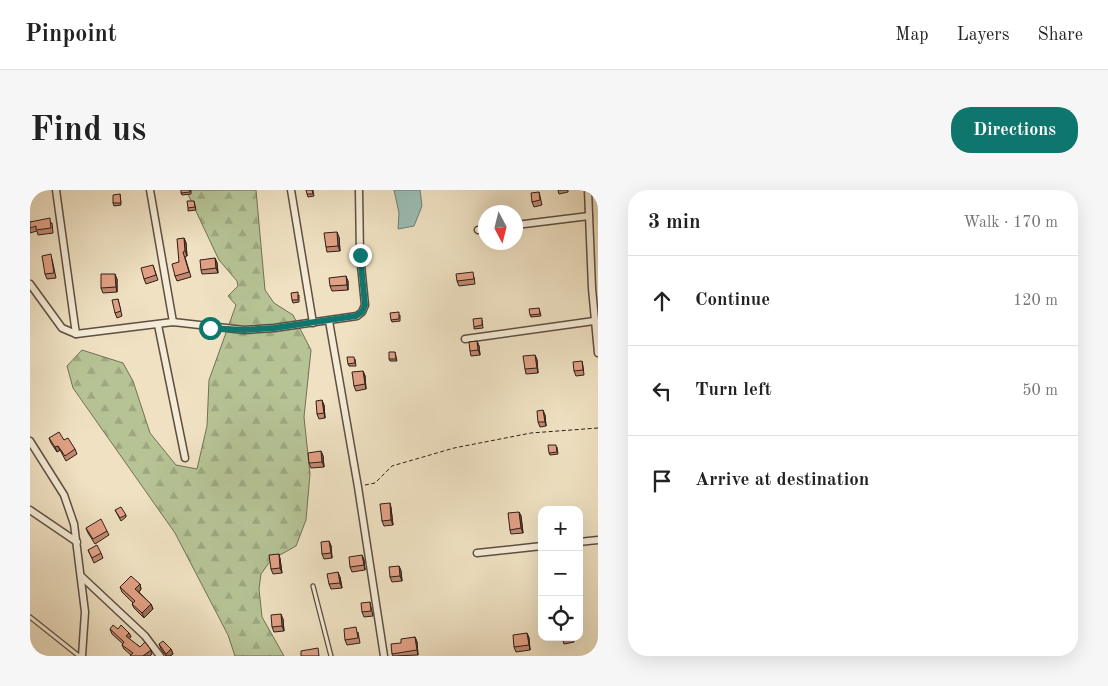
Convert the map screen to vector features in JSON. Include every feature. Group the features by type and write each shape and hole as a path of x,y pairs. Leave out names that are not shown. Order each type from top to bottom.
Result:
{"street":[{"path":"56,190 76,334"},
{"path":"150,190 174,322"},
{"path":"291,190 313,323"},
{"path":"30,284 62,328 76,334 174,322 244,330 274,328 356,316 362,312 365,305 360,255 359,190"},
{"path":"588,190 594,321 598,353"},
{"path":"523,224 589,216"},
{"path":"329,321 358,487 384,656"},
{"path":"465,338 594,321"},
{"path":"158,325 185,458"},
{"path":"30,440 64,495 74,524 85,612 81,656"},
{"path":"30,510 77,542"},
{"path":"583,542 598,540"},
{"path":"477,553 538,546"},
{"path":"82,577 145,636 160,656"}],"lane":[{"path":"313,586 331,656"},
{"path":"30,617 81,656"}],"path":[{"path":"358,487 375,483 392,466 454,448 531,433 598,428"}],"green space":[{"path":"186,190 256,190 265,290 274,303 293,315 311,350 304,417 310,474 306,520 296,546 271,560 261,574 259,589 262,617 284,656 235,656 228,635 175,533 73,388 67,366 82,350 123,363 133,381 150,433 176,465 197,469 207,426 209,380 236,305 228,296 238,286 237,281 219,260"}],"water":[{"path":"394,190 420,190 422,206 414,226 398,229 399,213"}],"building":[{"path":"181,190 190,190 190,192 181,193"},
{"path":"306,190 312,190 313,194 307,194"},
{"path":"539,192 540,200 532,202 531,193"},
{"path":"120,194 121,203 113,203 113,195"},
{"path":"187,201 194,201 195,207 188,208"},
{"path":"50,218 51,228 36,230 36,226 30,228 30,222"},
{"path":"337,232 338,246 326,247 324,233"},
{"path":"184,238 185,251 183,252 189,272 175,276 172,264 179,262 177,239"},
{"path":"51,254 54,273 45,274 42,256"},
{"path":"215,258 216,268 201,270 200,260"},
{"path":"153,265 156,275 144,279 141,268"},
{"path":"473,272 474,279 457,281 456,274"},
{"path":"101,274 115,274 116,287 101,288"},
{"path":"346,276 347,285 330,286 329,278"},
{"path":"298,292 298,300 292,300 291,293"},
{"path":"118,299 121,311 115,313 112,300"},
{"path":"539,308 540,314 530,315 529,309"},
{"path":"399,312 399,319 391,320 390,313"},
{"path":"482,318 482,325 474,327 473,319"},
{"path":"477,341 478,350 470,351 469,342"},
{"path":"389,352 395,352 396,359 389,359"},
{"path":"535,355 537,368 525,369 523,356"},
{"path":"347,357 354,357 355,363 348,364"},
{"path":"582,361 583,370 574,371 573,362"},
{"path":"363,371 365,384 354,386 352,372"},
{"path":"322,400 324,413 317,414 316,401"},
{"path":"543,410 545,422 538,422 537,411"},
{"path":"59,432 64,440 68,438 75,449 65,456 49,438"},
{"path":"548,445 556,445 557,452 549,453"},
{"path":"321,451 322,462 309,463 308,453"},
{"path":"390,503 391,520 382,521 380,504"},
{"path":"121,507 126,515 120,518 115,510"},
{"path":"519,512 521,528 510,530 508,513"},
{"path":"101,519 107,531 93,539 86,528"},
{"path":"329,541 331,553 322,554 321,542"},
{"path":"97,545 101,553 92,558 88,550"},
{"path":"279,554 280,568 271,569 269,555"},
{"path":"362,555 364,565 350,567 349,557"},
{"path":"399,566 400,576 390,577 389,567"},
{"path":"338,572 340,583 329,584 327,574"},
{"path":"131,576 140,584 135,589 151,604 142,613 132,604 135,601 120,587"},
{"path":"370,602 371,611 362,612 361,603"},
{"path":"281,614 282,626 272,627 271,615"},
{"path":"113,625 118,629 121,625 129,633 126,636 140,647 145,642 151,650 143,656 130,656 133,653 122,645 124,642 110,629"},
{"path":"356,627 358,638 345,640 344,629"},
{"path":"527,633 529,645 514,647 513,635"},
{"path":"415,637 417,650 392,654 391,644 401,643 401,639"},
{"path":"163,641 171,649 166,654 159,644"},
{"path":"318,648 319,656 301,656 301,651"}],"route":[{"path":"210,328 244,330 274,328 356,316 362,312 365,305 360,255"}]}
